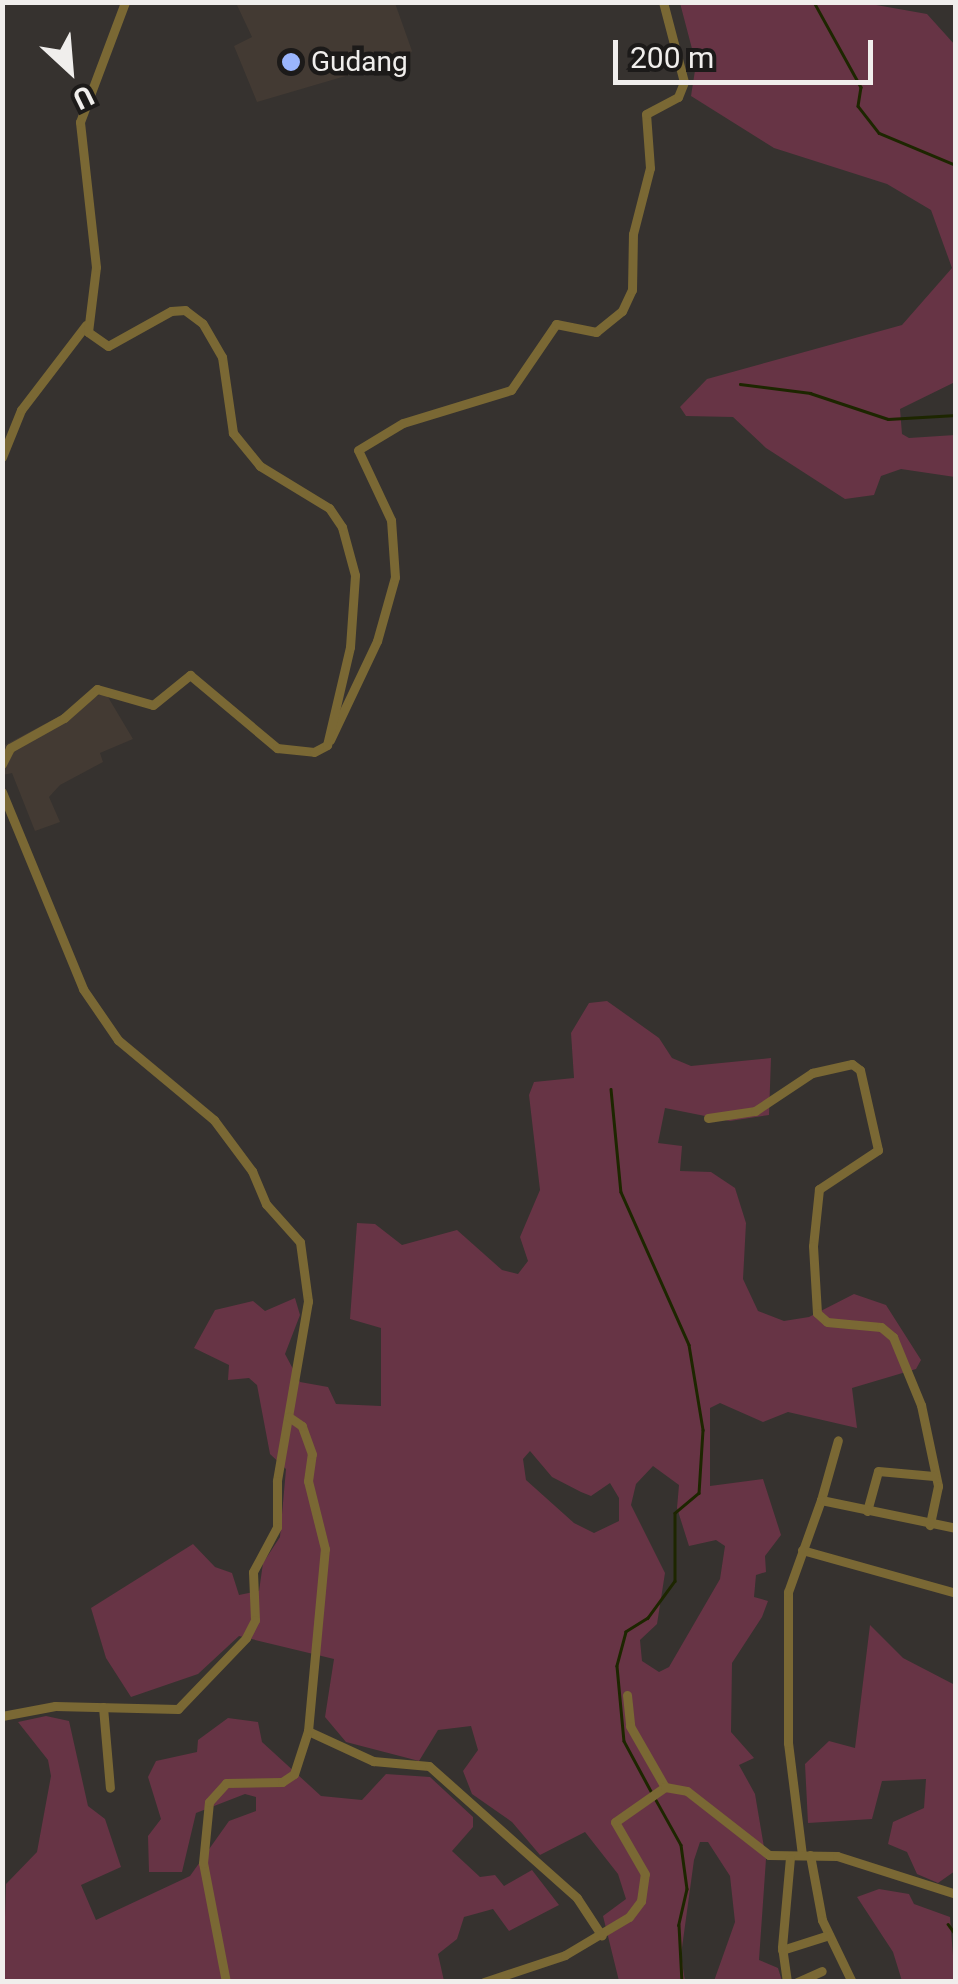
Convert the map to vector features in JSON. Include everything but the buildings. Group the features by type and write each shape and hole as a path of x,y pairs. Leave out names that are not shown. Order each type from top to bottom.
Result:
{"street":[{"path":"2,457 21,410 86,325 96,267 80,122 125,2"},
{"path":"2,764 10,748 64,718 97,690 152,704 190,674 277,748 306,753 327,745 344,723 377,641 395,577 391,520 358,450 403,423 511,390 556,324 596,332 622,312 632,290 633,234 650,168 646,114 678,97 684,82 663,2"},
{"path":"86,325 92,339 116,345 171,311 192,312 222,356 233,433 260,466 330,508 342,527 356,588 342,692 327,745"},
{"path":"2,792 59,922 62,950 84,989 118,1040 214,1120 252,1171 266,1204 300,1242 307,1314 289,1418 277,1528 253,1572 255,1620 246,1638 178,1708 102,1706 2,1716"},
{"path":"708,1118 755,1112 812,1073 852,1064 860,1070 878,1150 819,1189 813,1246 817,1313 827,1322 881,1327 894,1336 921,1405 939,1492 930,1525"},
{"path":"226,1982 203,1863 209,1802 226,1783 282,1782 294,1774 308,1731 325,1548 308,1481 312,1454 302,1426 289,1418"},
{"path":"838,1440 822,1500 788,1592 788,1743 806,1855 830,1936 852,1982"},
{"path":"867,1512 878,1471 934,1476"},
{"path":"822,1500 956,1528"},
{"path":"802,1550 956,1593"},
{"path":"627,1695 630,1726 656,1791"},
{"path":"102,1706 110,1788"},
{"path":"308,1731 373,1760 428,1766 576,1898 602,1936"},
{"path":"484,1982 602,1936 641,1901 645,1874 614,1827 656,1791 687,1792 769,1855 838,1856 956,1894"},
{"path":"787,1982 782,1950 790,1858"},
{"path":"782,1950 830,1936"},
{"path":"797,1982 822,1971"}],"shaded area":[{"path":"236,3 395,3 412,51 407,58 257,102 234,46 252,37"},
{"path":"680,3 865,3 927,14 955,45 955,382 900,409 902,434 909,438 955,435 955,477 901,469 881,476 874,495 845,499 766,448 733,417 686,416 680,407 707,379 902,325 952,268 931,210 887,184 774,148 691,96 696,64"},
{"path":"105,692 133,739 100,753 103,762 60,785 49,797 60,822 35,831 12,773 3,775 3,746"},
{"path":"607,1001 659,1038 672,1058 691,1066 771,1058 769,1115 730,1121 665,1108 658,1143 682,1146 680,1171 711,1172 735,1188 746,1223 743,1279 758,1311 784,1321 809,1317 854,1294 886,1305 921,1360 916,1369 852,1388 857,1428 788,1412 763,1422 720,1403 710,1408 710,1486 763,1479 781,1535 765,1556 766,1572 756,1575 754,1597 768,1601 762,1617 732,1663 731,1732 754,1758 739,1765 755,1794 766,1859 759,1960 778,1968 782,1981 714,1981 735,1922 730,1876 708,1842 700,1842 694,1860 681,1955 685,1981 619,1981 603,1916 626,1899 618,1874 585,1832 540,1855 512,1822 472,1794 463,1771 478,1750 471,1726 438,1730 419,1761 346,1742 325,1717 334,1659 239,1636 198,1674 131,1697 106,1658 91,1608 193,1544 215,1567 232,1573 239,1595 259,1591 263,1563 280,1537 286,1469 270,1454 257,1385 249,1378 228,1380 229,1365 194,1348 215,1310 253,1301 265,1311 295,1298 300,1315 285,1354 300,1382 328,1387 336,1404 381,1406 381,1328 350,1319 357,1223 375,1224 402,1245 457,1230 502,1270 518,1274 528,1261 520,1237 540,1190 529,1095 534,1082 574,1078 571,1033 589,1003","holes":["530,1451 552,1477 581,1492 591,1496 610,1483 619,1498 619,1521 594,1533 574,1523 526,1480 523,1459","653,1466 679,1485 677,1508 689,1546 716,1540 725,1546 720,1579 669,1667 659,1672 642,1661 640,1640 657,1624 665,1573 631,1505 636,1484"]},
{"path":"870,1625 903,1658 955,1685 955,1871 938,1883 917,1874 907,1852 888,1844 893,1822 924,1808 926,1779 882,1781 872,1819 808,1823 805,1764 829,1741 855,1748"},
{"path":"46,1716 69,1721 88,1806 105,1819 121,1867 81,1885 96,1920 190,1876 229,1821 256,1811 256,1797 245,1794 196,1813 182,1872 149,1872 148,1836 161,1819 148,1777 156,1761 197,1752 198,1740 228,1718 258,1722 262,1742 321,1796 362,1800 386,1774 430,1777 473,1817 473,1827 452,1851 480,1877 495,1875 504,1886 532,1870 559,1905 509,1931 493,1909 464,1917 457,1939 438,1954 444,1981 3,1982 6,1884 37,1852 51,1776 48,1760 18,1722"},
{"path":"879,1889 909,1894 914,1904 950,1917 955,1981 902,1981 893,1952 857,1897"}],"waterway":[{"path":"814,2 861,87 858,106 879,133 956,165"},
{"path":"740,384 810,393 888,419 956,415"},
{"path":"611,1089 621,1192 689,1345 703,1430 699,1493 675,1513 675,1581 648,1618 626,1632 617,1666 624,1741 652,1793"},
{"path":"656,1800 681,1845 687,1889 679,1925 682,1982"},
{"path":"948,1924 956,1935"}],"place":[{"name":"Gudang","path":"291,62"}]}
